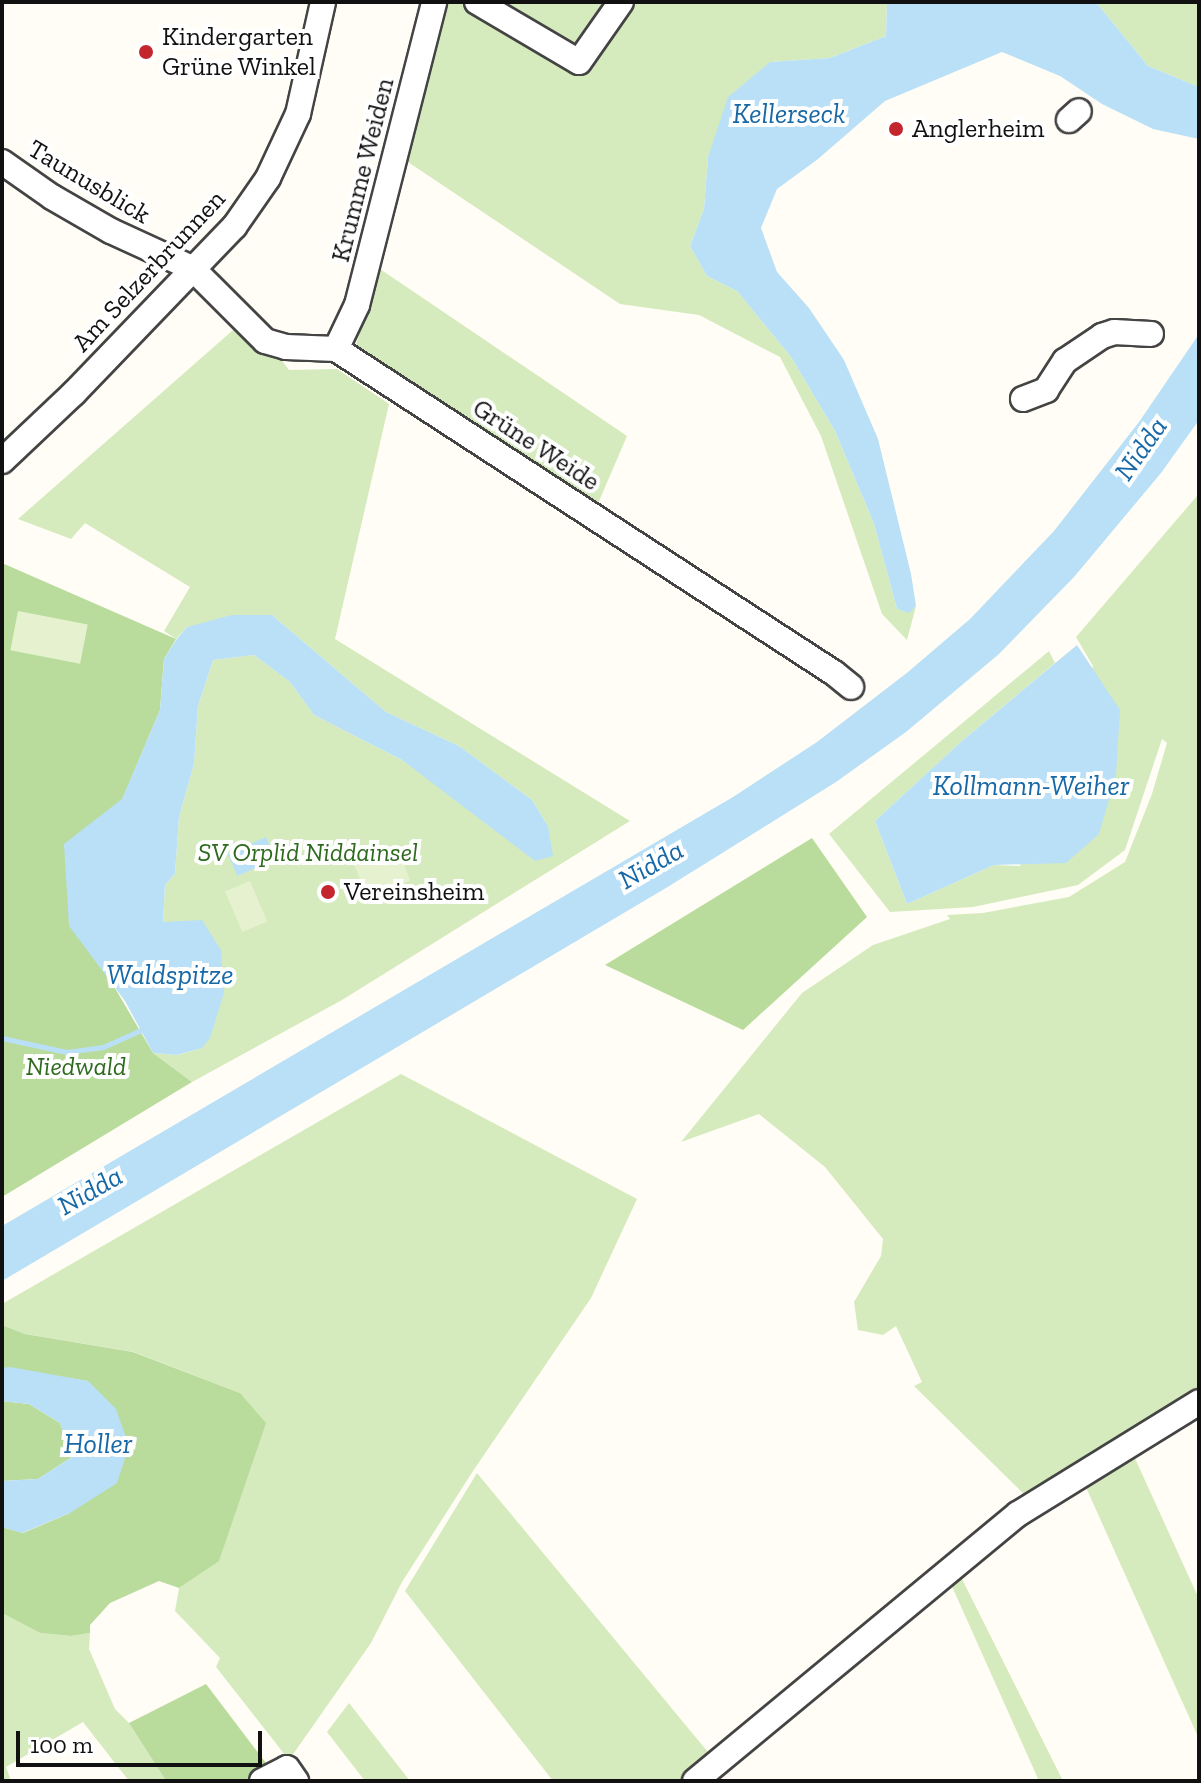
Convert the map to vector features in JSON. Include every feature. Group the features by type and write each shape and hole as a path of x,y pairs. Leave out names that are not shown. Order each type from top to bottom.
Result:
{"street":[{"name":"Am Selzerbrunnen","path":"2,461 74,393 234,227 268,178 298,114 323,2"},
{"name":"Krumme Weiden","path":"336,349 357,305 434,2"},
{"path":"477,2 579,62 621,2"},
{"name":"Taunusblick","path":"2,162 52,197 111,231 192,268"},
{"path":"192,268 265,341 286,347 336,349"},
{"path":"1023,399 1046,390 1065,361 1102,336 1114,332 1151,334"},
{"name":"Grüne Weide","path":"336,349 809,656 851,687"},
{"path":"695,1781 1018,1514 1199,1402"},
{"path":"262,1781 287,1768 296,1781"}],"green space":[{"path":"434,2 887,2 886,36 830,58 770,62 708,157 704,209 690,246 707,276 737,291 791,357 835,431 874,524 897,609 909,612 916,606 907,640 882,614 821,436 780,357 699,315 620,304 396,154"},
{"path":"1096,2 1199,2 1199,87 1148,66"},
{"path":"380,269 627,436 596,508 353,354"},
{"name":"SV Orplid Niddainsel","path":"249,316 289,370 337,369 389,404 335,639 630,821 342,1000 192,1082 153,1053 178,1055 202,1048 163,923 165,885 175,874 179,817 194,764 198,706 213,660 254,655 290,682 314,715 402,760 461,802 548,826 532,800 459,746 386,712 272,615 187,627 176,639 164,631 190,587 85,523 71,539 18,519"},
{"path":"1197,496 1199,1392 1025,1495 914,1386 922,1382 896,1326 883,1335 858,1330 854,1302 881,1256 883,1239 825,1167 759,1114 681,1142 802,993 873,945 950,919 947,915 983,913 1069,897 1125,862 1152,794 1167,743 1162,739 1125,850 1078,885 973,907 890,912 829,834 1049,651 1055,663 963,740 875,821 907,904 994,865 1020,866 1093,666 1076,637"},
{"name":"Niedwald","path":"2,563 176,639 164,659 160,710 122,800 64,845 105,971 153,1053 192,1082 2,1197"},
{"path":"18,611 88,625 80,664 10,650"},
{"path":"812,838 867,917 743,1030 605,965"},
{"path":"397,848 410,880 367,898 354,865"},
{"path":"250,881 267,922 242,932 225,892"},
{"path":"401,1074 637,1199 591,1298 402,1582 371,1643 289,1760 216,1667 220,1658 175,1611 179,1588 219,1560 240,1393 134,1352 25,1334 2,1325 2,1304"},
{"path":"2,1325 25,1334 133,1352 240,1393 266,1423 219,1561 179,1588 159,1581 110,1603 90,1625 90,1633 71,1636 40,1633 2,1613 2,1527 23,1533 70,1513 88,1381 2,1368"},
{"path":"2,1401 29,1404 60,1423 72,1457 38,1479 2,1481"},
{"path":"1133,1454 1199,1599 1199,1739 1084,1483"},
{"path":"477,1473 712,1757 683,1781 553,1781 405,1591"},
{"path":"961,1577 1063,1781 1039,1781 950,1582"},
{"path":"2,1613 40,1633 71,1636 90,1633 89,1649 115,1709 129,1723 166,1781 129,1781 83,1722 6,1767 11,1781 2,1781"},
{"path":"206,1684 272,1771 251,1781 166,1781 129,1723"},
{"path":"349,1703 410,1781 365,1781 327,1732"}],"water":[{"name":"Kellerseck","path":"887,2 1096,2 1148,66 1199,87 1199,139 1153,129 1102,104 1060,76 1002,52 885,101 818,159 777,189 761,228 777,272 809,308 844,360 878,439 911,574 916,606 909,613 897,609 874,524 835,431 791,357 737,291 707,276 690,246 704,209 708,157 728,97 770,62 830,58 886,36"},
{"name":"Nidda","path":"1199,334 1199,420 1161,473 1074,577 999,654 906,732 836,782 666,888 2,1281 2,1226 733,797 817,742 908,672 970,619 1054,531 1139,422"},
{"name":"Waldspitze","path":"232,615 272,615 386,712 459,746 532,800 548,826 553,856 535,861 402,760 314,715 290,682 254,655 213,660 198,706 194,764 179,817 175,874 165,885 163,922 202,920 221,950 224,993 210,1038 202,1048 177,1055 153,1053 125,1001 69,926 64,844 122,799 160,710 164,659 176,640 187,627"},
{"name":"Kollmann-Weiher","path":"1077,645 1120,710 1116,775 1099,834 1066,863 994,865 907,904 875,821 963,740"},
{"path":"266,837 276,859 237,876 228,854"},
{"name":"Holler","path":"2,1368 88,1381 116,1409 129,1446 117,1483 70,1513 22,1533 2,1527 2,1481 38,1479 72,1457 60,1423 29,1404 2,1401"}],"waterway":[{"path":"2,1038 67,1052 103,1047 141,1030"}],"place":[{"name":"Kindergarten Grüne Winkel","path":"146,52"},
{"name":"Anglerheim","path":"896,129"},
{"name":"Vereinsheim","path":"328,892"}]}
